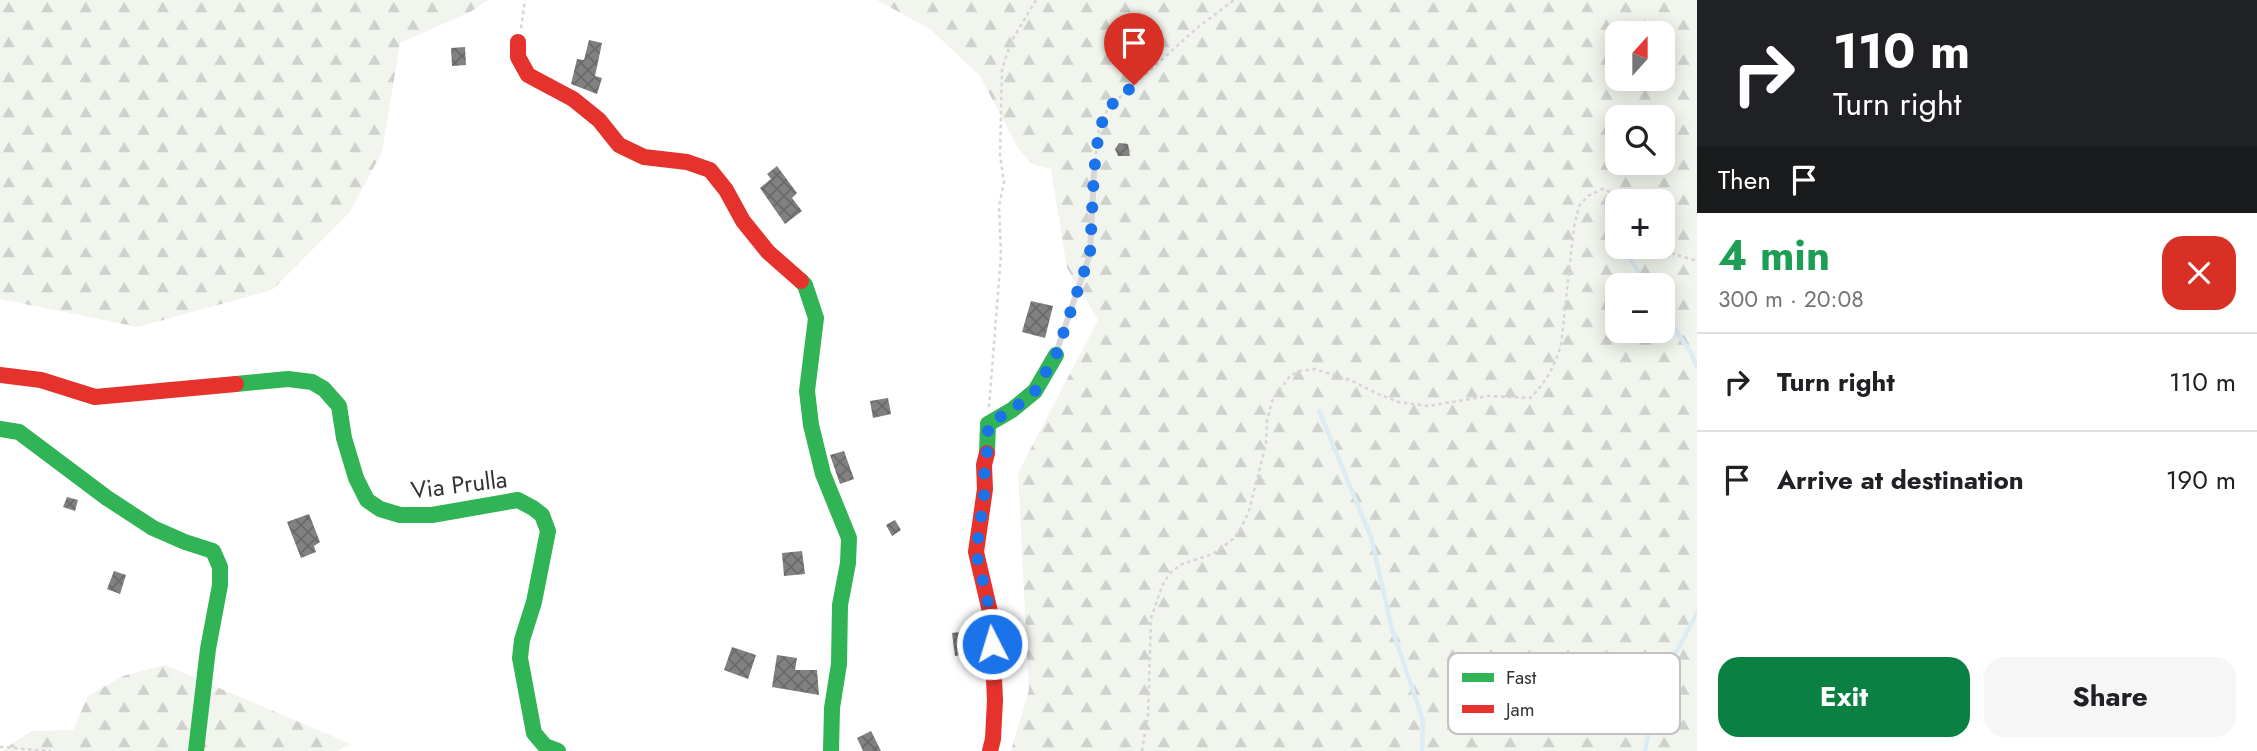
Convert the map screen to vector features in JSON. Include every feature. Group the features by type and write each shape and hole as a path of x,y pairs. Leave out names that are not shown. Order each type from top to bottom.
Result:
{"street":[{"path":"518,41 518,58 527,75 573,99 599,120 619,145 644,157 687,162 710,170 726,190 743,221 768,251 805,285 816,318 807,391 811,425 823,474 849,538 848,564 840,605 839,664 832,708 831,751"},
{"path":"990,751 995,700 991,616 976,552 985,489 984,465 988,448 988,424 1012,410 1035,391 1056,355"},
{"name":"Via Prulla","path":"0,375 41,380 95,397 288,379 312,382 324,389 339,406 344,438 356,478 367,500 380,509 400,515 432,515 518,500 528,504 543,515 548,530 520,658 534,733 545,746 558,751"},
{"path":"0,429 19,432 107,498 153,528 213,551 220,567 220,585 208,649 196,751"}],"lane":[{"path":"1056,355 1090,254 1094,172"}],"path":[{"path":"518,41 525,0"},
{"path":"988,424 1001,255 999,206 1004,182 1000,155 1002,69 1011,42 1036,0"},
{"path":"1094,172 1099,130 1108,108 1197,28 1234,0"},
{"path":"1142,751 1148,715 1151,618 1162,586 1170,573 1182,564 1213,554 1241,528 1249,511 1266,443 1267,421 1272,401 1290,376 1299,371 1315,369 1350,380 1380,396 1428,406 1488,396 1530,398 1541,388 1556,362 1561,345 1574,228 1580,206 1588,196 1605,190"},
{"path":"1675,254 1697,261"},
{"path":"0,747 51,751"}],"green space":[{"path":"0,0 488,0 472,11 400,43 382,152 349,213 272,290 138,327 0,299"},
{"path":"877,0 1697,0 1697,751 1011,751 1029,690 1018,473 1098,320 1067,268 1051,169 1032,164 1018,148 980,76 930,29"},
{"path":"165,665 351,744 337,751 2,751 31,731 73,730 88,696 123,676"}],"building":[{"path":"589,40 602,43 595,76 602,78 597,94 571,84 577,59 584,60"},
{"path":"465,47 466,65 452,66 451,48"},
{"path":"1119,143 1128,144 1130,156 1118,156 1115,149"},
{"path":"777,166 797,193 792,198 802,211 785,224 760,188 771,179 767,174"},
{"path":"1031,301 1053,306 1045,338 1022,332"},
{"path":"888,398 891,414 873,418 870,401"},
{"path":"844,451 854,479 840,484 830,455"},
{"path":"67,497 78,500 75,511 63,507"},
{"path":"309,514 320,542 314,546 316,552 301,558 287,522"},
{"path":"895,520 901,530 892,536 886,525"},
{"path":"802,551 805,574 784,576 782,553"},
{"path":"114,571 126,575 120,594 107,589"},
{"path":"968,631 971,654 955,656 952,633"},
{"path":"732,647 756,655 748,679 724,670"},
{"path":"777,655 797,658 795,670 817,670 819,695 772,687"},
{"path":"871,731 881,751 863,751 857,738"}],"waterway":[{"path":"1630,259 1639,273"},
{"path":"1675,329 1697,367"},
{"path":"1319,411 1371,537 1392,629 1423,720 1422,751"},
{"path":"1675,653 1697,613"},
{"path":"1645,751 1648,734"}],"traffic: fast":[{"path":"801,281 805,285 816,318 807,391 811,425 823,474 849,538 848,563 840,605 839,664 832,708 831,751"},
{"path":"987,453 988,424 1012,410 1035,391 1056,355"},
{"path":"236,384 288,379 312,382 324,389 339,406 344,438 356,478 367,500 380,509 400,515 432,515 518,500 542,515 548,531 520,658 534,733 545,746 558,751"},
{"path":"0,429 19,432 107,498 153,528 213,551 220,567 220,585 208,649 196,751"}],"traffic: jam":[{"path":"518,42 518,57 528,75 573,99 599,120 619,145 644,157 687,162 710,170 726,190 743,221 768,252 801,281"},
{"path":"0,375 41,380 95,397 236,384"},
{"path":"987,453 976,552 991,616 995,700 990,751"}],"route":[{"path":"992,644 991,616 976,552 985,489 984,465 988,448 988,424 1012,410 1035,391 1056,355 1090,254 1099,130 1108,108 1134,85"}]}
